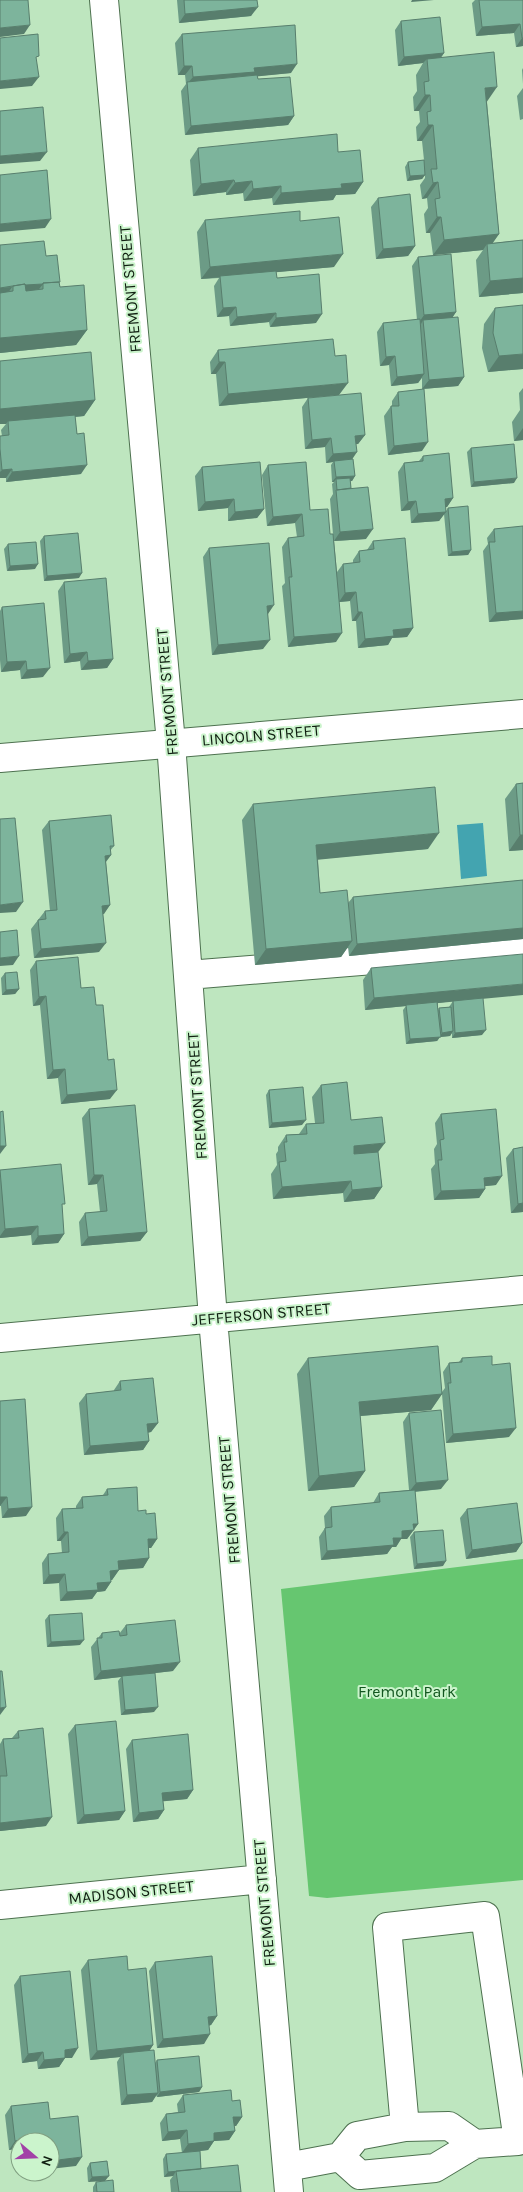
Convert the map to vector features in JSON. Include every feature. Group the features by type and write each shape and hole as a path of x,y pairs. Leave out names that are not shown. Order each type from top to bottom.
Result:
{"street":[{"name":"FREMONT STREET","path":"104,0 171,743 213,1319 288,2179"},
{"name":"LINCOLN STREET","path":"0,758 523,714"},
{"path":"188,975 523,948"},
{"name":"JEFFERSON STREET","path":"0,1338 523,1290"},
{"name":"MADISON STREET","path":"0,1905 262,1879"},
{"path":"340,2157 360,2175 435,2168 476,2144 518,2141 485,1916 387,1927 405,2127"},
{"path":"288,2179 340,2157 357,2136 405,2127 449,2126 476,2144"}],"green space":[{"name":"Fremont Park","path":"523,1559 523,1880 327,1898 309,1896 281,1589"}],"water":[{"path":"483,823 487,876 461,879 457,825"}],"building":[{"path":"0,0 28,0 30,25 0,28"},
{"path":"184,0 257,0 258,7 185,14"},
{"path":"479,0 523,0 523,38 520,24 482,27"},
{"path":"440,17 444,53 404,57 401,21"},
{"path":"295,25 297,64 254,68 255,72 193,77 192,66 184,66 182,34"},
{"path":"38,34 39,56 36,57 39,77 0,81 0,38"},
{"path":"494,52 497,87 485,88 499,234 444,240 441,217 437,217 435,199 440,198 438,182 433,183 431,169 437,169 433,125 428,125 427,112 431,111 430,95 425,95 424,82 429,81 427,59"},
{"path":"257,75 258,79 290,77 294,116 191,126 187,82"},
{"path":"43,107 47,152 0,156 0,111"},
{"path":"337,134 338,152 360,150 363,182 341,184 342,188 281,193 281,186 253,189 252,181 235,183 234,180 201,184 198,148"},
{"path":"424,160 425,175 410,176 408,162"},
{"path":"47,170 51,219 0,224 0,175"},
{"path":"410,194 415,246 383,249 378,198"},
{"path":"300,211 300,221 339,217 343,254 210,267 205,220"},
{"path":"523,240 523,278 490,281 487,244"},
{"path":"44,241 46,256 57,255 60,282 0,288 0,245"},
{"path":"451,254 456,312 424,315 418,257"},
{"path":"276,271 277,278 319,274 322,314 276,318 276,313 237,317 236,307 223,308 220,276"},
{"path":"59,282 60,287 84,285 87,330 0,338 0,293 13,291 13,286 25,284 26,291 43,289 43,283"},
{"path":"523,305 523,354 499,356 493,333 495,308"},
{"path":"458,317 464,377 429,380 423,320"},
{"path":"420,319 424,374 397,377 395,356 386,357 383,323"},
{"path":"333,339 335,356 346,355 348,383 228,394 225,362 219,362 218,350"},
{"path":"91,352 95,400 0,409 0,361"},
{"path":"424,389 428,442 394,446 391,406 399,406 398,392"},
{"path":"361,393 365,435 355,436 357,452 333,454 331,438 312,440 308,398"},
{"path":"75,415 77,434 84,433 87,465 12,472 12,469 2,470 0,436 9,435 8,421"},
{"path":"514,444 517,478 474,482 471,448"},
{"path":"449,453 453,498 445,499 446,512 418,514 416,501 408,502 404,463 423,461 423,456"},
{"path":"353,459 355,476 336,477 334,461"},
{"path":"260,462 264,509 235,512 234,499 205,502 202,467"},
{"path":"306,462 310,510 328,509 330,534 333,534 342,633 294,637 289,577 292,577 288,538 304,536 302,514 273,517 268,465"},
{"path":"350,478 351,488 337,490 336,479"},
{"path":"368,487 373,529 340,532 336,490"},
{"path":"468,506 471,550 452,552 448,508"},
{"path":"523,526 523,611 496,613 489,542 495,542 494,529"},
{"path":"78,533 82,573 47,576 44,536"},
{"path":"405,538 413,628 393,630 394,636 365,639 362,612 358,612 356,592 345,593 343,564 360,562 359,551 374,549 373,541"},
{"path":"36,542 38,564 10,566 8,544"},
{"path":"269,543 274,605 267,606 270,640 218,645 209,548"},
{"path":"106,578 113,659 88,661 87,652 70,654 64,582"},
{"path":"44,603 50,668 27,670 26,661 7,662 2,607"},
{"path":"523,783 523,835 520,835 516,784"},
{"path":"435,787 439,833 316,845 320,893 347,890 352,941 266,949 253,804"},
{"path":"111,815 114,846 110,846 111,855 105,856 110,905 102,906 106,943 41,949 38,920 46,919 45,911 57,910 49,821"},
{"path":"15,818 23,902 0,905 0,819"},
{"path":"523,880 523,928 357,944 353,897"},
{"path":"17,930 19,956 0,958 0,932"},
{"path":"523,954 523,984 374,998 371,968"},
{"path":"78,957 81,988 94,987 96,1005 103,1005 108,1060 114,1059 117,1090 67,1095 65,1069 53,1070 46,996 39,997 36,961"},
{"path":"17,972 19,989 6,990 5,973"},
{"path":"483,998 486,1030 455,1033 453,1001"},
{"path":"437,1002 441,1037 410,1039 406,1005"},
{"path":"451,1007 453,1031 442,1033 439,1008"},
{"path":"347,1082 351,1120 382,1117 385,1143 354,1146 354,1154 378,1152 382,1187 352,1190 351,1181 282,1187 279,1162 286,1161 284,1142 287,1142 286,1135 307,1134 306,1124 324,1123 321,1085"},
{"path":"303,1087 306,1120 272,1123 269,1090"},
{"path":"135,1105 147,1232 88,1237 85,1213 107,1211 103,1175 94,1175 89,1109"},
{"path":"496,1109 502,1176 484,1178 485,1189 441,1191 438,1160 442,1160 440,1140 444,1139 441,1114"},
{"path":"3,1111 6,1146 0,1146 0,1112"},
{"path":"523,1147 523,1203 518,1204 513,1149"},
{"path":"61,1164 65,1204 62,1204 64,1234 38,1236 38,1226 5,1229 0,1170"},
{"path":"438,1346 442,1394 359,1402 365,1471 319,1476 308,1358"},
{"path":"492,1356 492,1365 510,1363 516,1428 453,1434 448,1383 451,1383 449,1363 462,1362 462,1358"},
{"path":"153,1378 158,1423 147,1424 149,1441 90,1446 86,1394 121,1390 120,1381"},
{"path":"25,1399 32,1507 8,1509 7,1497 0,1497 0,1401"},
{"path":"441,1410 448,1480 416,1483 409,1413"},
{"path":"137,1487 138,1511 146,1510 146,1514 155,1513 157,1539 148,1539 149,1558 118,1561 119,1570 110,1571 111,1582 97,1583 98,1590 67,1592 65,1574 49,1575 48,1554 69,1552 68,1532 64,1532 62,1509 83,1508 82,1497 108,1495 107,1489"},
{"path":"415,1490 418,1524 413,1524 414,1530 402,1531 402,1538 393,1538 394,1545 327,1551 325,1528 332,1527 331,1507 380,1502 379,1493"},
{"path":"517,1503 522,1543 472,1550 467,1509"},
{"path":"443,1530 446,1561 417,1564 414,1532"},
{"path":"82,1613 84,1640 51,1642 49,1615"},
{"path":"175,1620 180,1662 101,1671 97,1638 102,1638 102,1633 119,1631 120,1636 127,1635 126,1625"},
{"path":"0,1671 2,1671 6,1707 0,1708"},
{"path":"155,1673 158,1707 125,1710 122,1676"},
{"path":"116,1721 125,1811 84,1815 75,1725"},
{"path":"43,1728 52,1817 0,1823 0,1776 7,1776 3,1739 19,1738 18,1731"},
{"path":"188,1734 193,1790 162,1793 164,1810 139,1813 132,1740"},
{"path":"127,1956 128,1970 146,1968 153,2045 97,2051 88,1960"},
{"path":"212,1956 217,2016 208,2017 210,2034 163,2039 155,1962"},
{"path":"70,1971 78,2048 65,2050 65,2058 44,2060 43,2052 28,2054 20,1976"},
{"path":"154,2050 158,2093 127,2095 123,2053"},
{"path":"199,2056 202,2087 160,2092 157,2060"},
{"path":"231,2090 232,2101 240,2100 242,2117 233,2117 235,2131 214,2133 214,2141 188,2144 187,2130 168,2132 166,2114 185,2112 183,2095"},
{"path":"48,2102 50,2119 78,2116 82,2157 60,2160 60,2132 14,2132 11,2106"},
{"path":"200,2151 201,2169 168,2172 166,2154"},
{"path":"107,2161 109,2176 92,2177 90,2163"},
{"path":"238,2165 241,2192 179,2192 176,2171"},
{"path":"113,2180 114,2192 97,2192 96,2182"}]}
